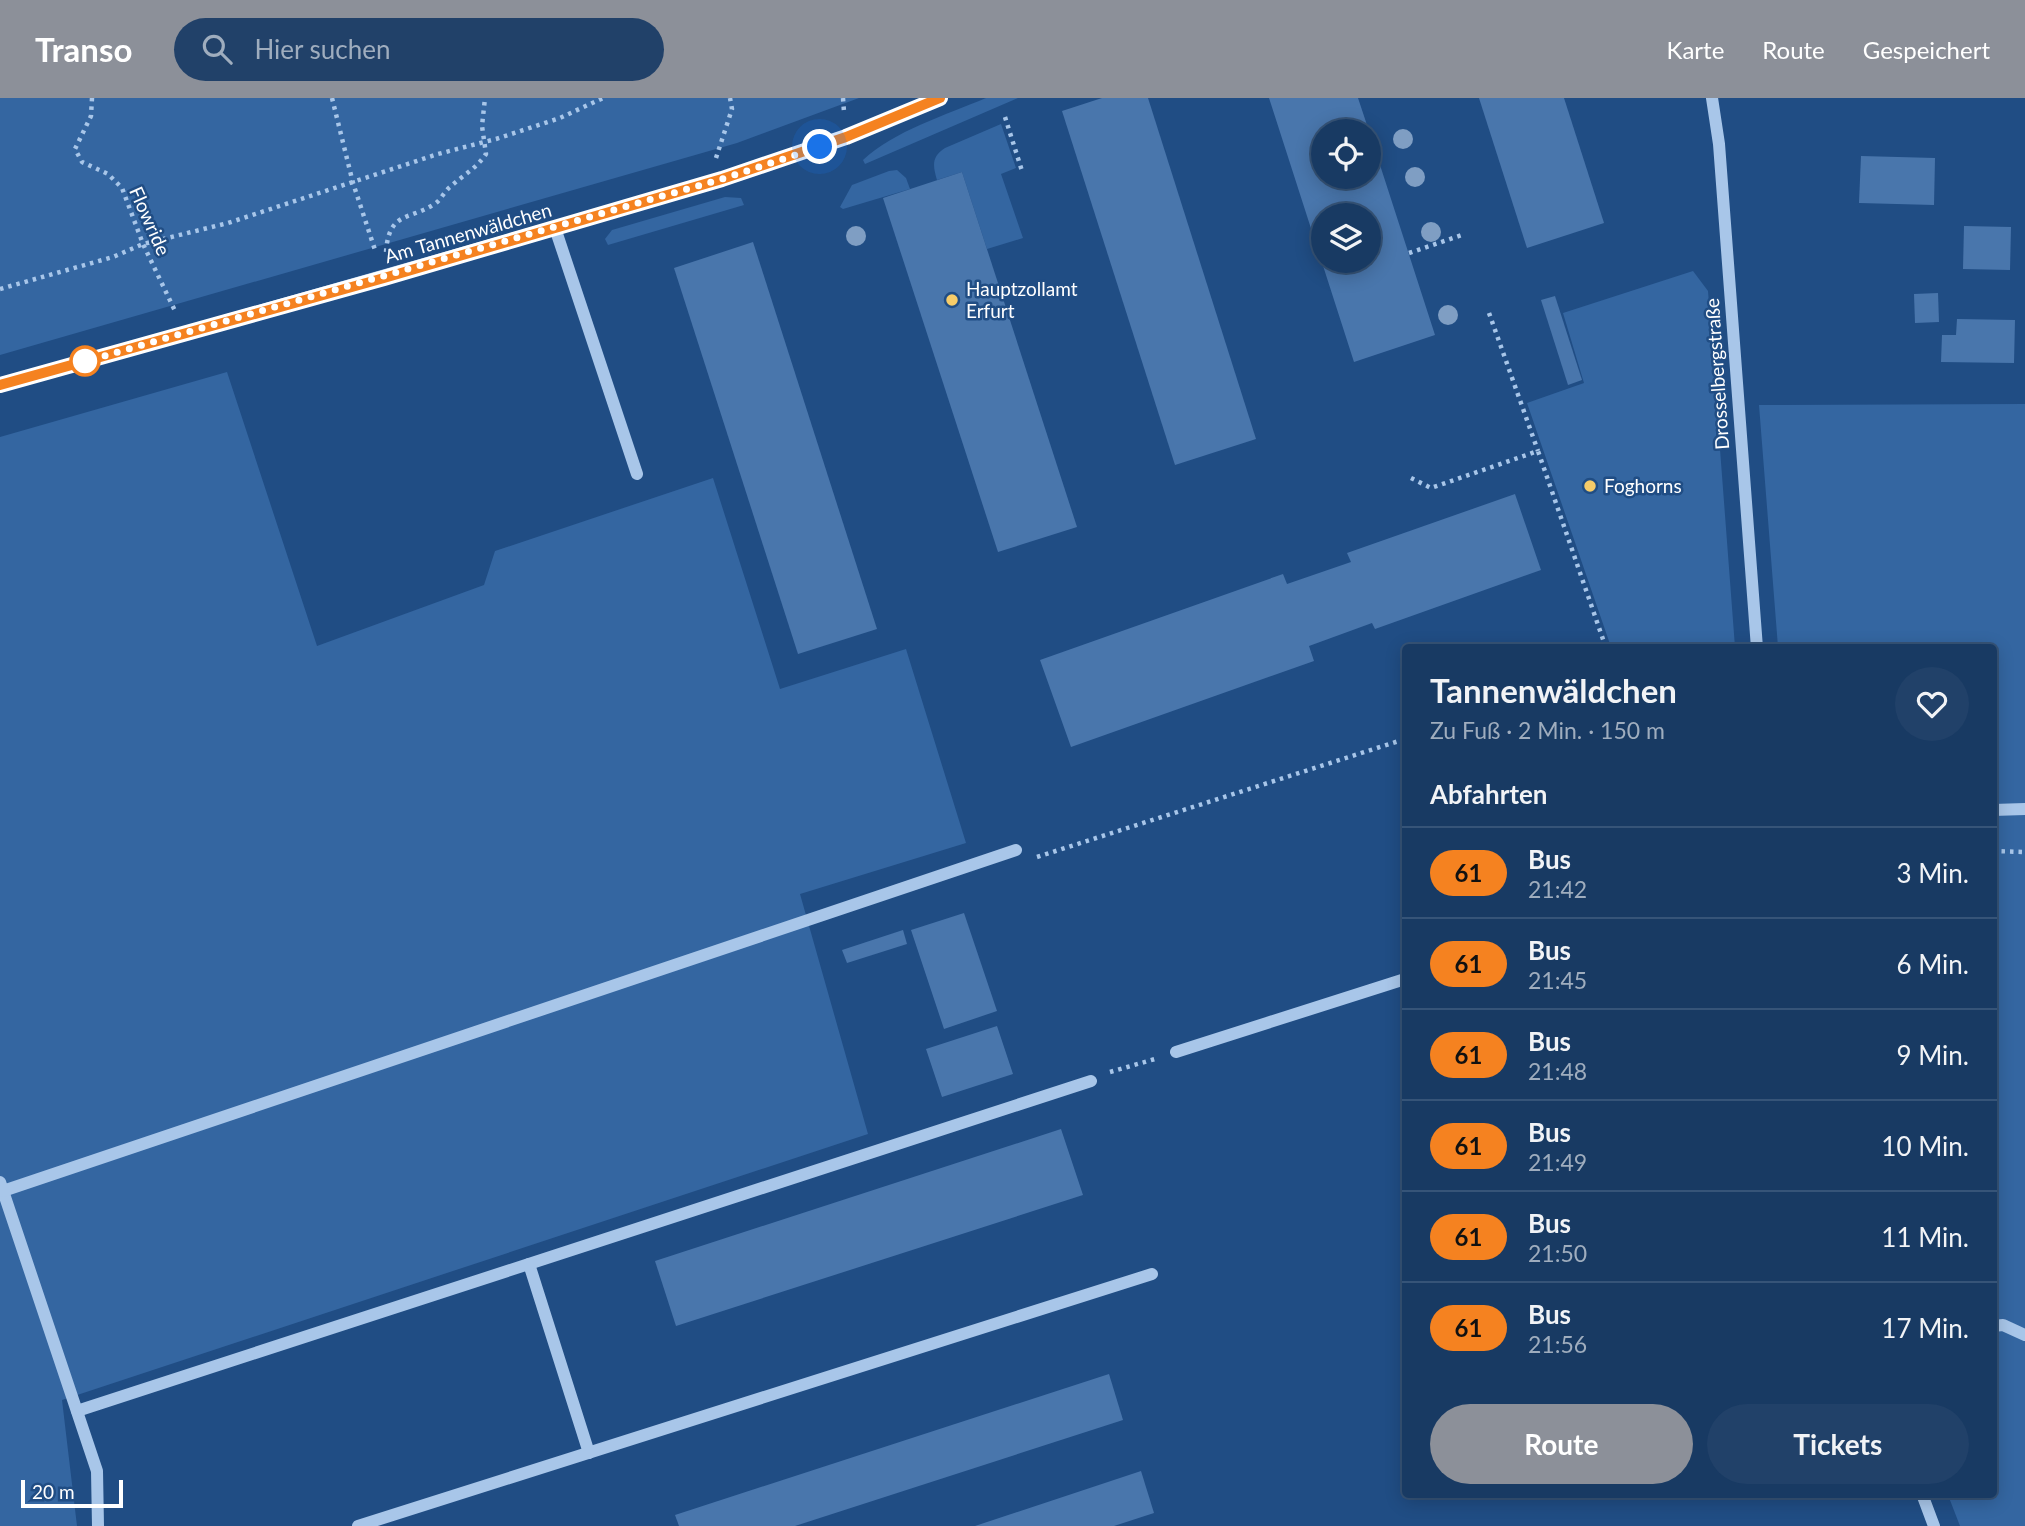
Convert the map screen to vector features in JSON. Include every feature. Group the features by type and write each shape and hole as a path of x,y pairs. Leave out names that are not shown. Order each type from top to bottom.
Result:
{"street":[{"name":"Am Tannenwäldchen","path":"0,385 384,278 794,156 940,98"},
{"name":"Drosselbergstraße","path":"1712,98 1719,144 1757,644"},
{"path":"555,228 637,474"},
{"path":"1997,810 2025,809"},
{"path":"98,1526 97,1471 1,1186 1016,850"},
{"path":"1176,1052 1402,980"},
{"path":"77,1410 1091,1081"},
{"path":"529,1264 589,1453"},
{"path":"358,1526 1152,1274"},
{"path":"1997,1326 2003,1325 2025,1335"},
{"path":"1924,1498 1934,1526"}],"path":[{"name":"Flowride","path":"92,98 91,116 75,149 82,162 108,174 122,188 143,244 186,332"},
{"path":"332,98 354,183 384,278"},
{"path":"384,278 387,239 396,222 437,203 449,187 478,166 486,155 482,126 485,98"},
{"path":"0,289 113,257 143,244 217,226 354,183 438,153 485,142 560,118 603,98"},
{"path":"715,155 732,109 730,98"},
{"path":"1005,117 1022,171"},
{"path":"1409,253 1462,235"},
{"path":"1489,313 1605,644"},
{"path":"1411,478 1431,488 1538,451"},
{"path":"1032,858 1402,740"},
{"path":"1997,850 2025,852"},
{"path":"1111,1072 1176,1052"}],"shaded area":[{"path":"0,98 859,98 737,143 0,355"},
{"path":"986,98 1018,98 865,164 863,160 890,140 921,124"},
{"path":"1001,124 1016,168 1001,174 1023,238 987,249 962,172 937,180 934,162 945,148"},
{"path":"897,170 906,178 910,189 843,209 840,207 852,185"},
{"path":"725,197 741,198 744,205 608,245 605,239 612,230"},
{"path":"1693,271 1708,291 1735,644 1610,644 1527,403 1584,383 1563,313"},
{"path":"227,372 317,646 484,585 495,551 713,478 780,689 906,649 966,843 800,894 868,1134 62,1400 77,1526 0,1526 0,437"},
{"path":"2025,404 2025,1526 1960,1526 1949,1498 1997,1498 1997,644 1778,644 1759,405"}],"building":[{"path":"1102,98 1148,98 1256,439 1175,465 1062,111"},
{"path":"1269,98 1358,98 1365,119 1311,119 1311,189 1381,189 1381,168 1435,335 1354,362 1325,273 1381,273 1381,203 1311,203 1311,228"},
{"path":"1479,98 1564,98 1604,223 1527,248"},
{"path":"1861,156 1935,158 1934,205 1859,203"},
{"path":"962,172 1077,527 998,552 883,198"},
{"path":"1964,226 2011,227 2010,270 1963,269"},
{"path":"753,242 877,629 798,654 674,268"},
{"path":"1938,293 1939,322 1915,323 1914,294"},
{"path":"1555,296 1582,380 1568,385 1541,300"},
{"path":"1957,319 2015,320 2014,363 1941,362 1942,335 1956,335"},
{"path":"1515,494 1541,570 1375,629 1372,623 1309,646 1314,661 1071,747 1040,660 1283,574 1287,584 1351,562 1347,553"},
{"path":"964,913 997,1011 944,1029 911,930"},
{"path":"903,930 907,944 847,963 842,950"},
{"path":"997,1026 1013,1074 942,1097 926,1049"},
{"path":"1061,1129 1083,1195 676,1326 655,1261"},
{"path":"1109,1374 1123,1420 795,1526 679,1526 675,1515"},
{"path":"1141,1471 1154,1513 1114,1526 975,1526"}],"bus line":[{"name":"61","path":"0,385 384,278 722,179 846,137 940,98"}],"place":[{"name":"Hauptzollamt Erfurt","path":"952,300"},
{"name":"Foghorns","path":"1590,486"}],"route":[{"path":"85,361 83,362 384,278 722,179 820,147"}]}
